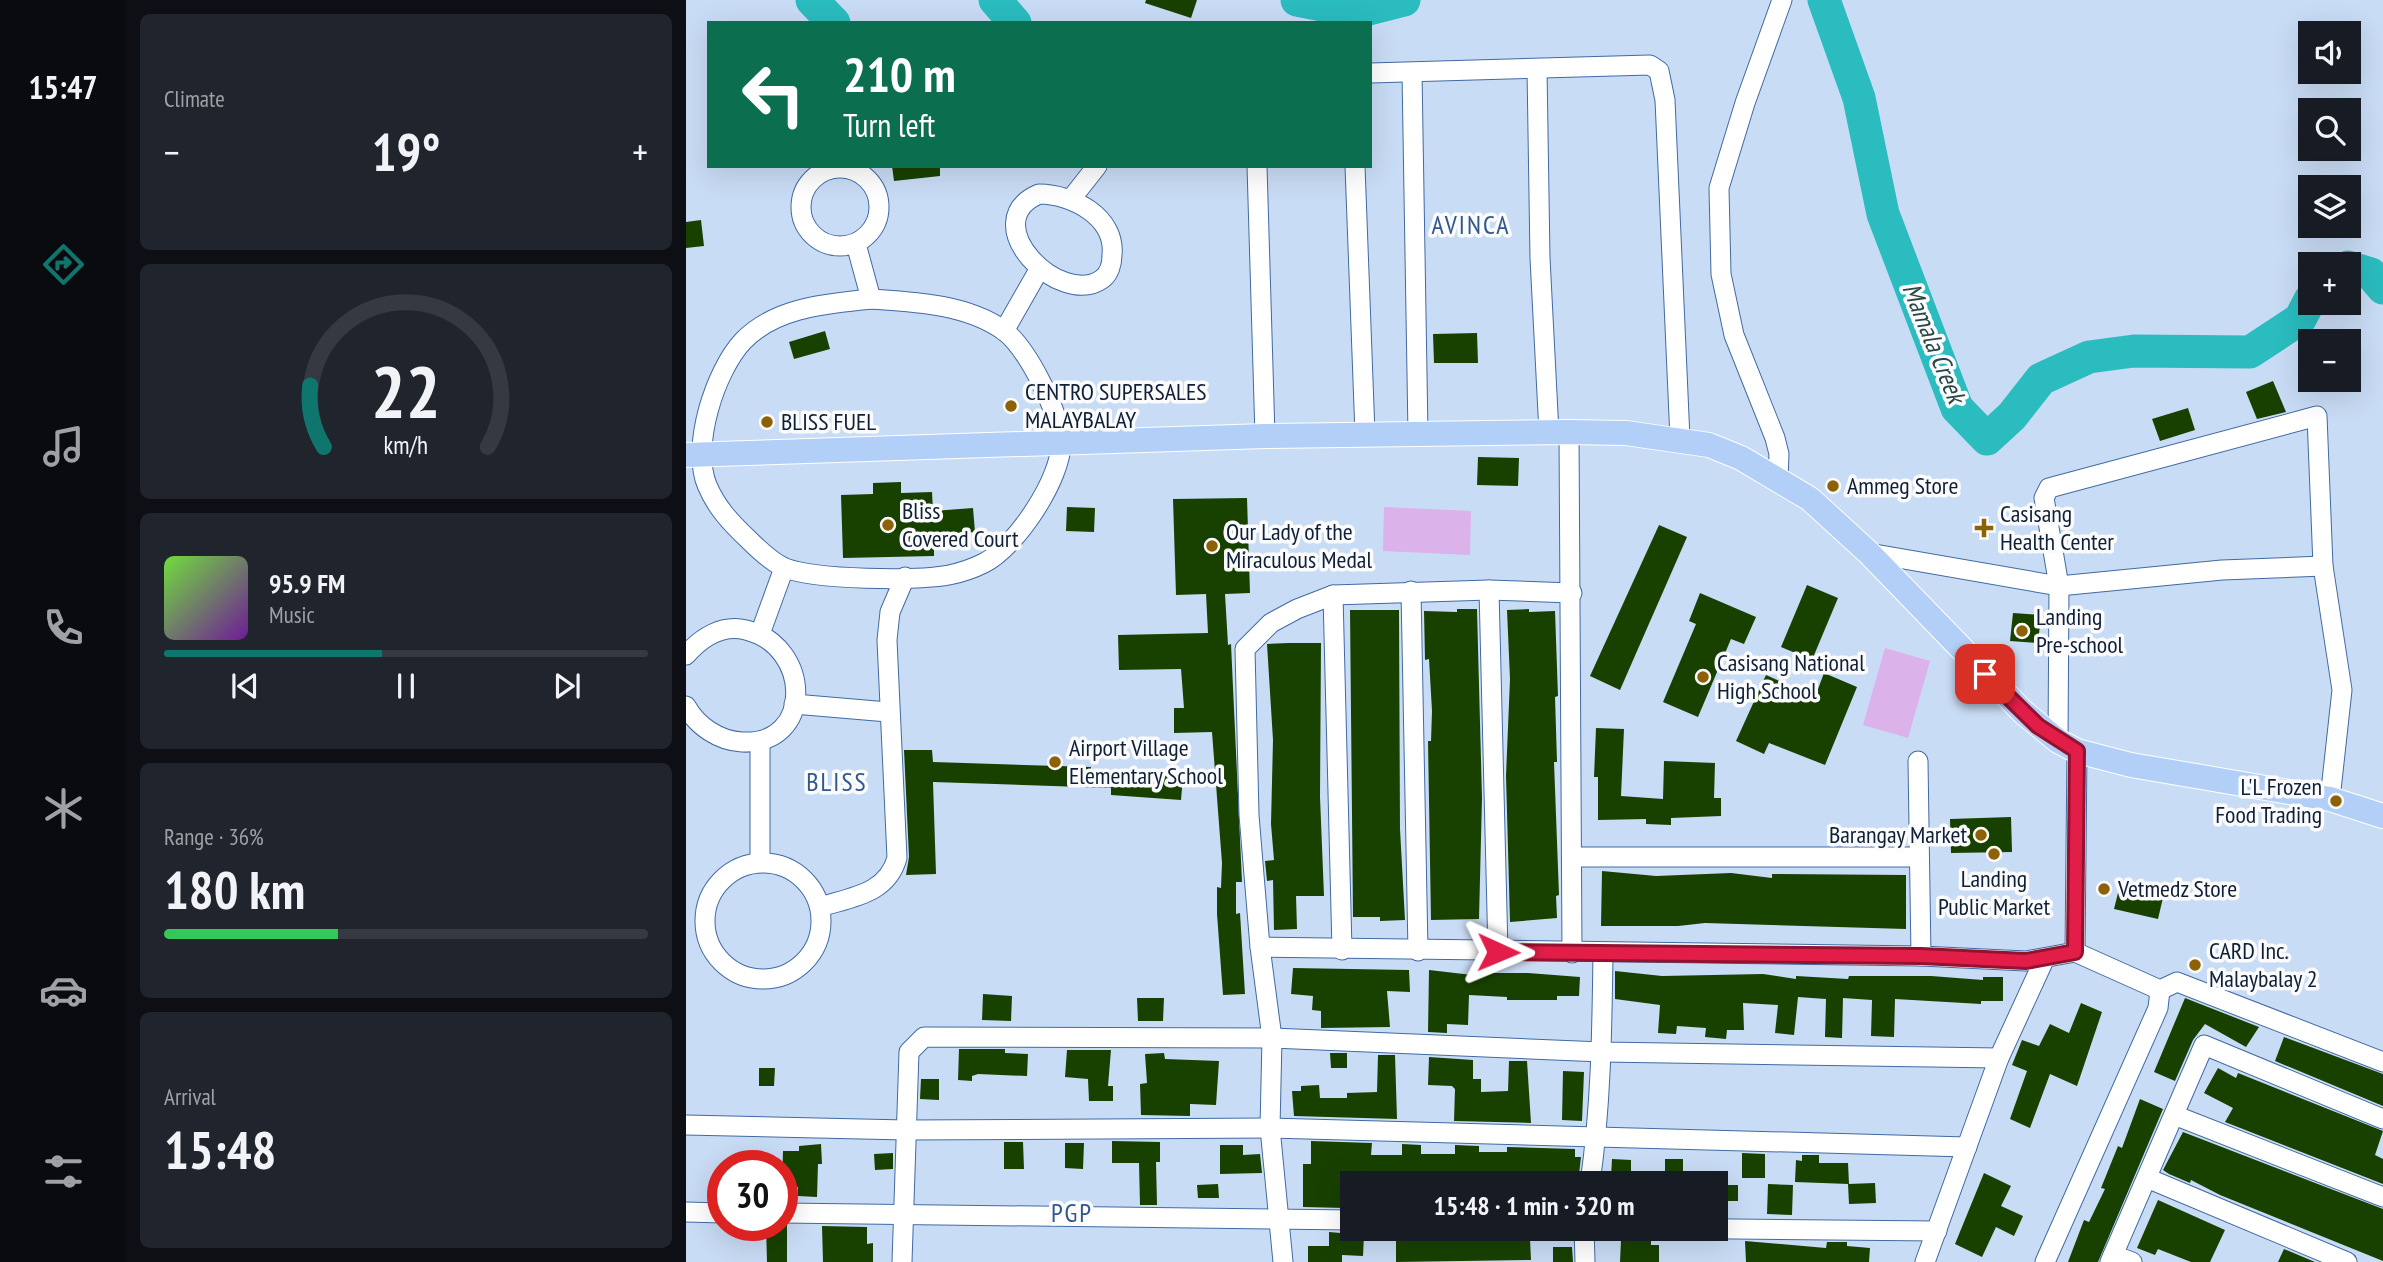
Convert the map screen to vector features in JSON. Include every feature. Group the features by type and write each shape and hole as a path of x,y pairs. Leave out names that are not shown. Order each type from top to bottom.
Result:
{"main road":[{"path":"693,455 1366,434 1626,433 1709,444 1778,479 1810,499 1869,553 2004,695 2067,746 2131,765 2330,799 2383,816"}],"street":[{"path":"1778,479 1779,454 1775,439 1734,335 1721,274 1720,187 1745,103 1782,0"},
{"path":"1372,74 1650,65 1659,71 1663,82 1680,439"},
{"path":"1537,69 1540,258 1559,432 1572,593 1572,953"},
{"path":"1412,72 1418,434"},
{"path":"1071,199 1095,168"},
{"path":"1257,168 1265,436"},
{"path":"1355,168 1366,434"},
{"path":"831,169 859,173 870,182 877,195 879,209 876,223 868,236 856,244 842,247 827,245 814,238 805,226 800,213 801,198 807,185 817,174 831,169"},
{"path":"1039,194 1071,199 1101,221 1113,248 1111,265 1102,278 1090,284 1074,284 1040,268 1023,251 1016,230 1016,214 1026,200 1039,194"},
{"path":"856,244 871,299"},
{"path":"1004,331 1040,268"},
{"path":"871,299 959,309 1004,331 1024,356 1052,406 1061,442 1049,484 1029,519 1006,546 985,563 949,575 824,577 784,568 726,518 693,455 720,376 743,342 772,320 808,307 871,299"},
{"path":"2075,952 2059,586 2044,498 2049,488 2317,416 2323,566 2342,690 2330,799"},
{"path":"1869,553 2059,586 2222,570 2323,566"},
{"path":"760,634 784,568"},
{"path":"820,906 875,890 886,882 897,858 888,712 887,640 890,612 905,577"},
{"path":"1283,1262 1269,1128 1272,1038 1260,947 1249,815 1245,649 1272,623 1332,595 1489,590 1572,593"},
{"path":"1489,590 1498,952"},
{"path":"1411,591 1418,951"},
{"path":"1332,595 1342,950"},
{"path":"686,655 699,641 718,631 739,629 760,634 787,656 794,671 794,704 782,729 760,741 740,742 721,737 704,728 686,706"},
{"path":"794,704 888,712"},
{"path":"760,741 761,862"},
{"path":"1919,761 1921,956"},
{"path":"1572,857 1919,856"},
{"path":"761,862 780,865 798,874 812,888 820,906 822,926 817,944 807,960 792,972 774,978 755,978 737,972 721,961 710,945 705,927 706,908 713,890 725,876 742,866 761,862"},
{"path":"1260,947 2044,960 2075,952 2160,990 2177,982 2383,1062"},
{"path":"1592,1171 1597,1135 1602,1052 1603,953"},
{"path":"1925,1262 1999,1058 2044,960"},
{"path":"2045,1262 2158,1008 2160,990"},
{"path":"902,1262 909,1052 924,1037 1272,1038 1602,1052 1999,1058"},
{"path":"2132,1262 2112,1259 2204,1045 2383,1119"},
{"path":"2174,1115 2383,1197"},
{"path":"686,1125 906,1129 1269,1128 1967,1147"},
{"path":"2147,1178 2347,1262"},
{"path":"686,1212 707,1213"},
{"path":"798,1213 1340,1220"},
{"path":"1728,1229 1937,1231"},
{"path":"1584,1241 1584,1262"}],"shaded area":[{"path":"1384,507 1471,511 1470,555 1383,551"},
{"path":"1885,648 1930,661 1908,738 1863,725"}],"building":[{"path":"1146,0 1197,0 1191,18 1145,3"},
{"path":"892,168 940,168 940,176 894,181"},
{"path":"701,220 704,246 686,248 686,222"},
{"path":"825,331 830,349 794,359 789,342"},
{"path":"1477,333 1478,363 1434,363 1433,334"},
{"path":"2273,381 2286,412 2257,419 2246,392"},
{"path":"2188,408 2195,430 2160,441 2152,419"},
{"path":"1478,457 1519,458 1518,486 1477,485"},
{"name":"Bliss Covered Court","path":"901,482 901,493 932,492 933,511 973,508 975,532 934,534 934,556 843,558 841,495 873,494 873,483"},
{"path":"1247,498 1250,593 1225,594 1228,645 1231,644 1242,882 1236,882 1236,914 1240,913 1245,994 1223,995 1217,914 1217,887 1221,888 1222,863 1212,732 1174,733 1174,708 1184,708 1181,669 1119,670 1118,635 1208,633 1206,594 1176,595 1173,499"},
{"path":"1067,507 1095,508 1094,532 1066,531"},
{"path":"1659,525 1687,537 1620,690 1590,676"},
{"path":"1807,585 1838,598 1812,660 1781,647"},
{"path":"1700,593 1756,617 1744,644 1731,639 1698,717 1663,702 1696,624 1689,621"},
{"path":"1457,609 1477,609 1482,798 1479,919 1431,920 1428,741 1431,741 1432,711 1429,659 1425,660 1424,611 1457,612"},
{"path":"1529,609 1529,612 1555,611 1558,696 1555,697 1557,762 1554,762 1559,895 1556,896 1557,918 1510,922 1506,776 1510,679 1507,610"},
{"path":"1350,610 1399,610 1400,829 1405,920 1380,921 1380,917 1353,917"},
{"path":"2013,613 2041,615 2038,643 2010,641"},
{"path":"1321,643 1320,797 1324,896 1296,896 1297,929 1274,930 1273,880 1267,881 1265,861 1274,860 1271,824 1273,740 1267,644"},
{"path":"1824,673 1857,687 1825,765 1769,743 1764,754 1736,741 1766,675 1815,697"},
{"path":"1596,728 1624,729 1621,796 1663,799 1664,761 1715,763 1714,798 1721,798 1721,816 1671,818 1671,825 1646,824 1646,819 1598,820 1598,777 1594,777"},
{"path":"904,750 932,750 933,762 1091,767 1091,770 1183,777 1181,800 1111,795 1111,788 933,782 936,874 906,875 909,857"},
{"name":"Barangay Market","path":"2011,817 2012,852 1951,853 1950,819"},
{"path":"1602,871 1656,876 1731,873 1772,878 1772,874 1906,875 1906,929 1705,923 1678,926 1601,926"},
{"path":"2127,881 2165,889 2158,919 2114,909 2118,893 2124,894"},
{"path":"1293,968 1409,970 1410,992 1387,991 1390,1027 1321,1028 1321,1011 1312,1010 1313,996 1291,994"},
{"path":"1429,970 1481,976 1481,973 1528,973 1580,977 1579,996 1557,996 1557,1000 1507,1000 1507,997 1469,995 1468,1025 1447,1024 1447,1033 1428,1032"},
{"path":"1615,971 1662,976 1763,974 1796,979 1796,976 1848,979 1849,976 1931,976 1983,980 1983,977 2003,977 2003,1001 1981,1001 1981,1004 1895,999 1894,1037 1871,1036 1872,1000 1843,998 1842,1038 1825,1037 1826,999 1798,997 1794,1035 1775,1033 1778,1005 1743,1003 1744,1030 1727,1030 1726,1039 1705,1037 1706,1028 1677,1026 1676,1034 1658,1033 1660,1005 1615,999"},
{"path":"983,994 1012,996 1011,1021 982,1020"},
{"path":"1137,998 1164,998 1163,1021 1138,1021"},
{"path":"2185,998 2259,1027 2246,1047 2205,1024 2193,1040 2175,1081 2154,1072"},
{"path":"2081,1003 2102,1012 2077,1086 2050,1074 2030,1128 2010,1119 2027,1071 2012,1065 2022,1040 2039,1046 2050,1024 2069,1033"},
{"path":"2284,1037 2383,1074 2383,1106 2275,1061"},
{"path":"959,1049 1005,1049 1005,1053 1028,1054 1027,1076 978,1074 972,1076 972,1081 958,1080"},
{"path":"1067,1050 1111,1050 1108,1086 1113,1086 1113,1101 1089,1101 1088,1079 1065,1077"},
{"path":"1164,1053 1165,1059 1219,1061 1216,1105 1190,1104 1190,1116 1141,1115 1140,1084 1147,1083 1145,1054"},
{"path":"1330,1053 1347,1053 1347,1068 1331,1068"},
{"path":"1378,1055 1395,1055 1397,1119 1294,1116 1292,1091 1301,1091 1301,1086 1319,1085 1320,1098 1347,1098 1347,1093 1377,1092"},
{"path":"1429,1057 1473,1060 1473,1079 1481,1079 1481,1092 1508,1091 1509,1061 1527,1061 1531,1123 1454,1121 1455,1089 1452,1086 1428,1085"},
{"path":"759,1068 775,1068 774,1086 759,1086"},
{"path":"2218,1068 2236,1078 2238,1073 2383,1131 2375,1155 2383,1159 2383,1184 2225,1122 2233,1108 2204,1093"},
{"path":"1563,1071 1584,1072 1582,1121 1562,1120"},
{"path":"921,1079 939,1079 939,1100 920,1099"},
{"path":"2140,1099 2163,1109 2098,1262 2068,1262 2084,1220 2089,1222 2105,1189 2101,1188 2118,1146 2122,1148"},
{"path":"2183,1132 2383,1209 2383,1261 2220,1195 2191,1180 2190,1183 2169,1174 2163,1170"},
{"path":"1112,1141 1160,1142 1160,1162 1156,1162 1157,1205 1140,1205 1139,1163 1112,1163"},
{"path":"1311,1141 1372,1143 1371,1155 1402,1155 1402,1144 1421,1145 1421,1154 1455,1154 1455,1145 1479,1146 1479,1152 1507,1152 1507,1147 1575,1149 1575,1157 1581,1157 1579,1171 1340,1171 1340,1208 1303,1207 1303,1164 1311,1164"},
{"path":"1004,1142 1023,1142 1024,1169 1004,1169"},
{"path":"1065,1143 1084,1143 1083,1169 1065,1168"},
{"path":"821,1144 822,1164 818,1164 817,1197 798,1196 799,1146"},
{"path":"1220,1145 1243,1145 1243,1155 1260,1154 1262,1173 1220,1174"},
{"path":"893,1153 893,1169 875,1170 874,1154"},
{"path":"1742,1153 1765,1154 1765,1178 1742,1178"},
{"path":"1802,1155 1819,1155 1819,1163 1848,1163 1849,1184 1795,1182 1796,1160 1802,1161"},
{"path":"1612,1159 1631,1160 1631,1171 1611,1171"},
{"path":"1665,1159 1683,1159 1683,1171 1665,1171"},
{"path":"1984,1173 2011,1186 2001,1206 2023,1216 2014,1236 1996,1227 1982,1257 1955,1244"},
{"path":"1875,1183 1876,1203 1849,1204 1848,1184"},
{"path":"1218,1184 1219,1198 1198,1198 1197,1185"},
{"path":"1768,1184 1793,1185 1792,1215 1767,1214"},
{"path":"1728,1185 1738,1185 1738,1201 1728,1201"},
{"path":"2158,1200 2225,1230 2210,1262 2191,1262 2158,1249 2155,1255 2137,1248"},
{"path":"822,1226 867,1227 867,1244 873,1243 873,1262 823,1262"},
{"path":"1329,1232 1340,1233 1340,1241 1364,1241 1363,1256 1342,1255 1342,1262 1308,1262 1308,1246 1329,1246"},
{"path":"766,1241 787,1241 787,1262 767,1262"},
{"path":"1396,1241 1530,1241 1531,1260 1396,1262"},
{"path":"1621,1241 1651,1241 1651,1245 1659,1245 1659,1262 1620,1262"},
{"path":"1745,1241 1826,1248 1827,1242 1847,1242 1847,1246 1870,1248 1869,1262 1746,1262"},
{"path":"1553,1247 1572,1247 1573,1262 1553,1262"},
{"path":"2284,1249 2315,1262 2278,1262"}],"waterway":[{"name":"Mamala Creek","path":"812,0 832,21"},
{"name":"Mamala Creek","path":"995,0 1013,21"},
{"name":"Mamala Creek","path":"1297,0 1357,12 1404,0"},
{"name":"Mamala Creek","path":"1824,0 1859,98 1883,214 1957,408 1987,439 2012,416 2041,379 2089,357 2134,351 2250,352 2302,315"},
{"name":"Mamala Creek","path":"2361,271 2371,274 2383,288"}],"place":[{"name":"CENTRO SUPERSALES MALAYBALAY","path":"1011,406"},
{"name":"BLISS FUEL","path":"767,422"},
{"name":"Ammeg Store","path":"1833,486"},
{"name":"Bliss Covered Court","path":"888,525"},
{"name":"Casisang Health Center","path":"1984,528"},
{"name":"Our Lady of the Miraculous Medal","path":"1212,546"},
{"name":"Landing Pre-school","path":"2022,631"},
{"name":"Casisang National High School","path":"1703,677"},
{"name":"Airport Village Elementary School","path":"1055,762"},
{"name":"L'L Frozen Food Trading","path":"2336,801"},
{"name":"Barangay Market","path":"1981,835"},
{"name":"Landing Public Market","path":"1994,854"},
{"name":"Vetmedz Store","path":"2104,889"},
{"name":"CARD Inc. Malaybalay 2","path":"2195,965"}],"district":[{"name":"AVINCA","path":"1471,225"},
{"name":"BLISS","path":"837,782"},
{"name":"PGP","path":"1072,1213"}],"route":[{"path":"1498,952 1921,956 2026,961 2044,960 2075,952 2077,751 2038,726 1985,674"}]}
